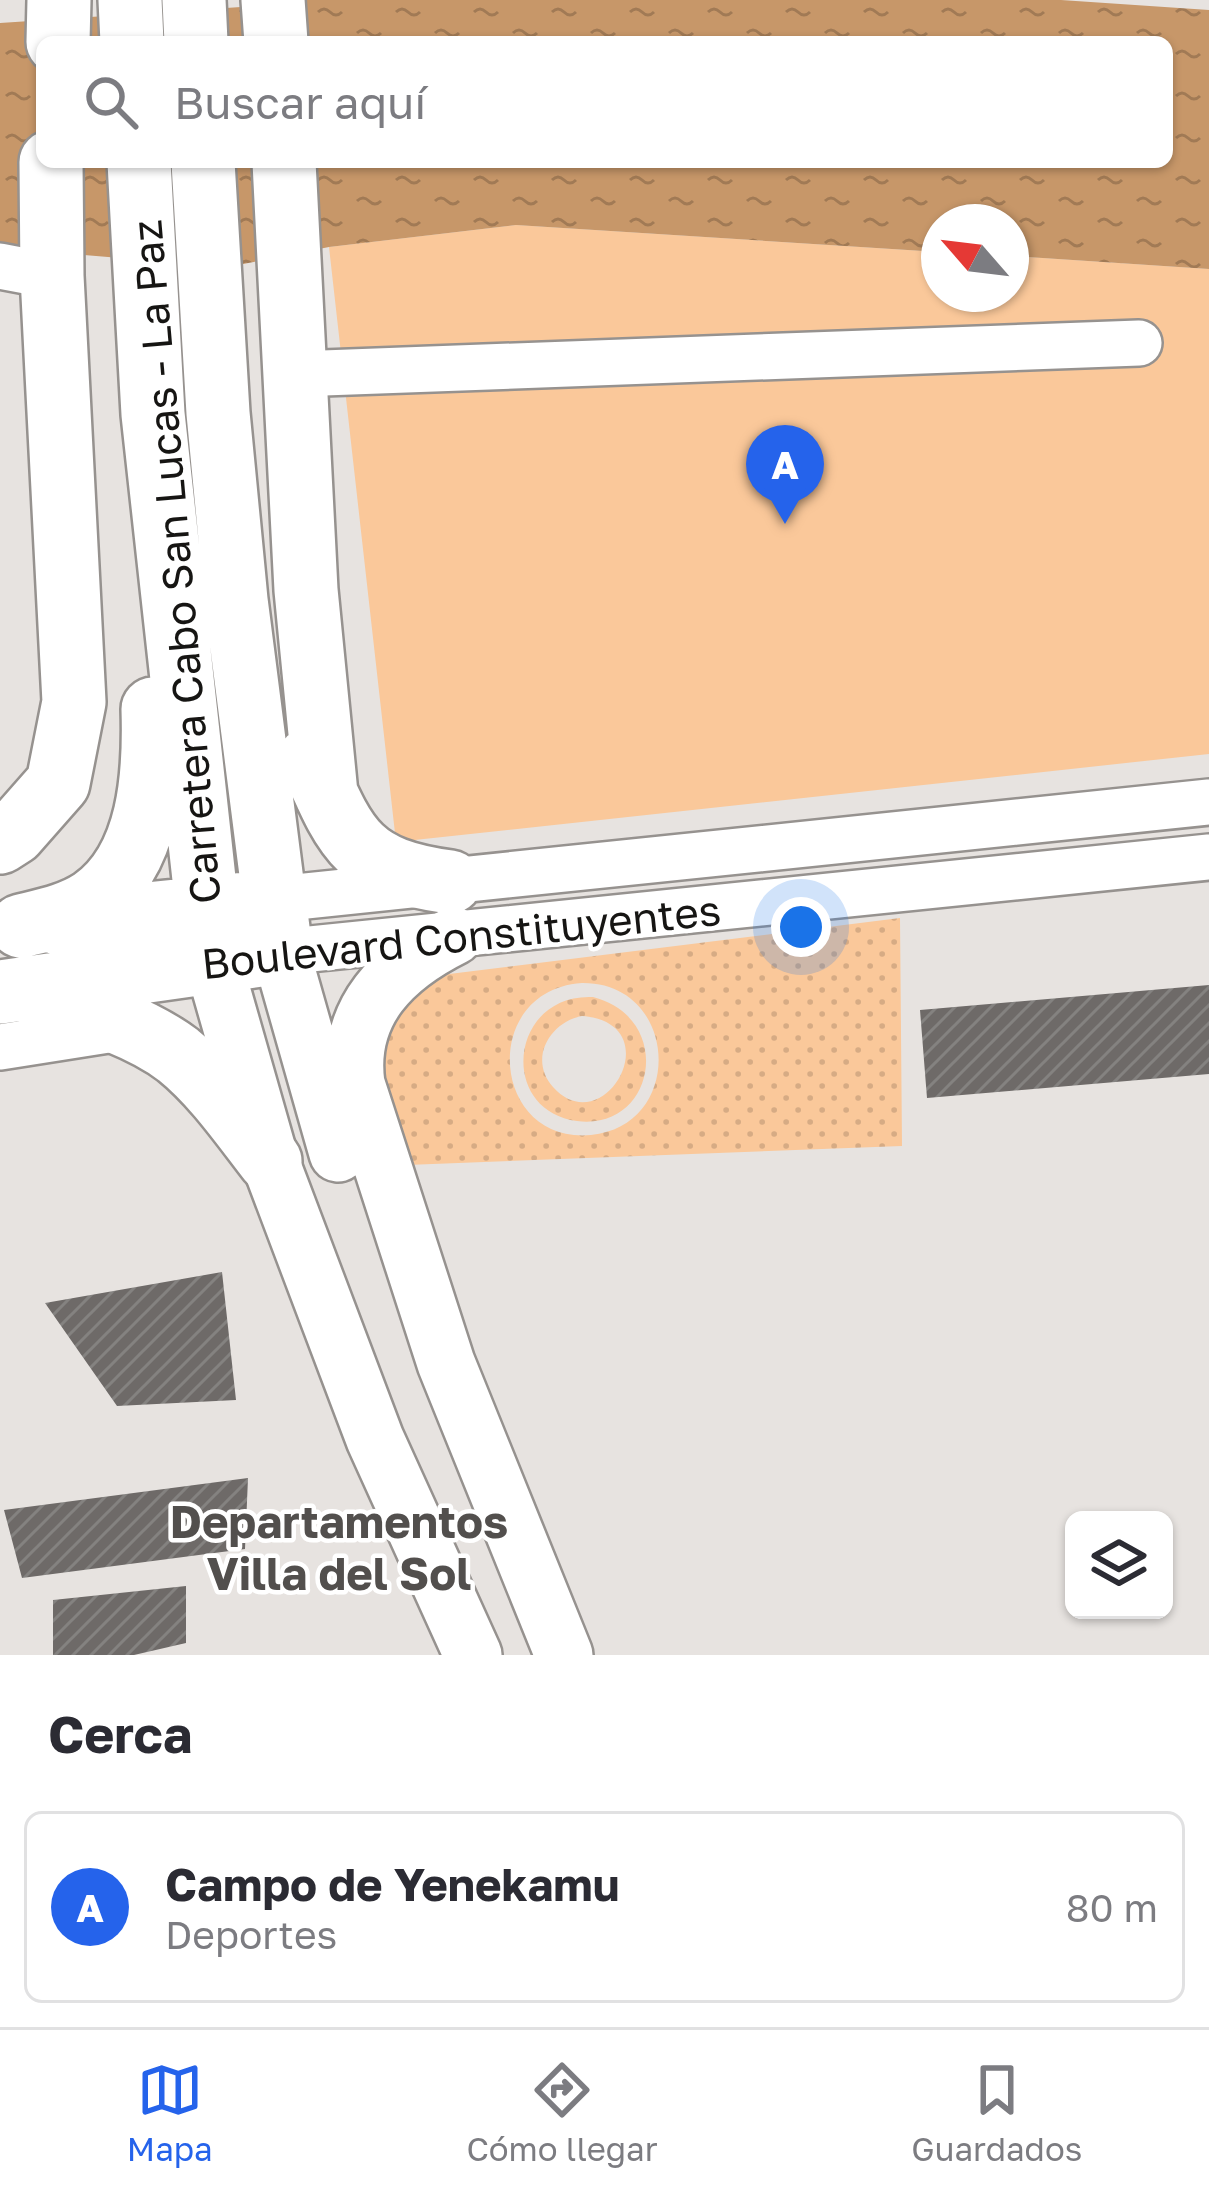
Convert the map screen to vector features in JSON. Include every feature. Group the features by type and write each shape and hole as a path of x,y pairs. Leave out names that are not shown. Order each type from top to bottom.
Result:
{"highway":[{"path":"58,36 59,0"},
{"path":"130,0 132,36"},
{"path":"194,0 196,36"},
{"path":"273,0 276,36"},
{"path":"0,842 14,833 29,787 74,703 26,271 50,168"},
{"name":"Carretera Cabo San Lucas - La Paz","path":"139,168 159,480 210,936"},
{"name":"Carretera Cabo San Lucas - La Paz","path":"203,168 227,509 279,926"},
{"path":"284,168 306,590 326,794"},
{"path":"10,927 74,910 102,893 134,848 152,764 149,627 159,480"},
{"path":"227,509 256,631 326,794 353,842 380,864 407,874 452,909"},
{"name":"Boulevard Constituyentes","path":"12,991 210,936 279,926"},
{"name":"Boulevard Constituyentes","path":"10,927 210,936"},
{"path":"12,991 128,1027 176,1053 204,1079 270,1161"}],"main road":[{"path":"452,909 386,984 360,1033 356,1084 446,1363 563,1655"},
{"path":"279,926 321,1103 367,1241 432,1399 563,1655"},
{"path":"210,936 270,1161 375,1439 473,1655"}],"street":[{"path":"296,374 1139,343"},
{"name":"Boulevard Constituyentes","path":"452,909 1209,802"},
{"name":"Boulevard Constituyentes","path":"279,926 452,909 1209,857"},
{"path":"0,1047 128,1027"}],"shaded area":[{"path":"516,225 921,251 921,312 1029,312 1029,257 1209,269 1209,754 396,842 329,247"},
{"path":"900,918 902,1146 407,1165 386,1082 386,1040 403,1002 441,975","holes":["582,983 614,989 638,1005 653,1028 658,1055 655,1083 643,1107 622,1126 591,1135 557,1131 532,1116 517,1093 510,1065 513,1037 526,1011 549,992"]},
{"path":"593,997 619,1009 636,1027 645,1048 645,1071 638,1092 624,1109 604,1119 577,1121 551,1112 534,1096 525,1076 530,1032 544,1013 565,1001","holes":["582,1016 609,1023 623,1038 626,1057 620,1076 592,1101 573,1101 546,1076 542,1065 546,1043 560,1026"]}],"water":[{"path":"278,0 1061,0 1209,10 1209,269 1029,257 1029,204 921,204 921,251 516,225 329,247 228,267 0,248 0,23 273,5"}],"building":[{"path":"1209,985 1209,1074 927,1098 920,1010"},
{"path":"222,1272 236,1400 117,1406 45,1303"},
{"path":"248,1478 245,1549 22,1578 4,1510"},
{"path":"186,1586 186,1643 134,1655 53,1655 53,1600"}],"place":[{"name":"Campo de Yenekamu","path":"785,524"}],"district":[{"name":"Departamentos Villa del Sol","path":"339,1547"}]}
